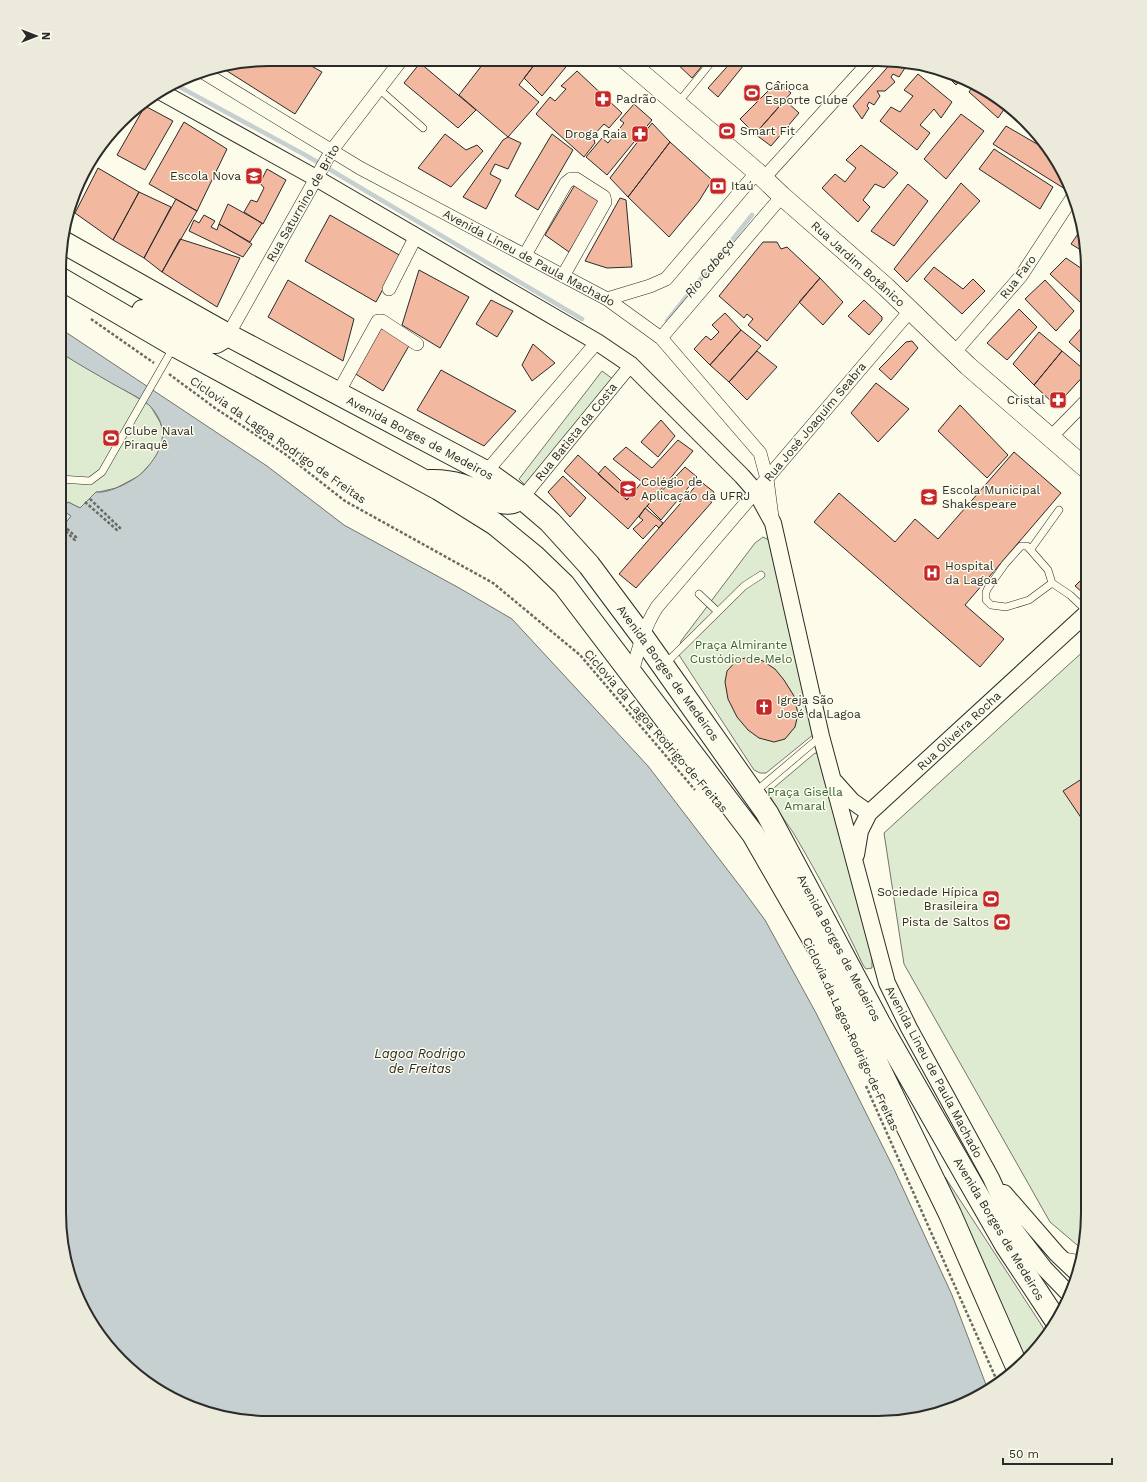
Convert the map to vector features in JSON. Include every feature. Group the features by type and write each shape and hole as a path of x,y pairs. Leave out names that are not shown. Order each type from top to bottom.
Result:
{"highway":[{"name":"Avenida Borges de Medeiros","path":"68,245 228,335 486,472 522,498 550,522 584,560 642,636 767,813 879,1023 1006,1245 1052,1317"},
{"path":"66,279 103,291 203,342 216,342 228,335"},
{"name":"Avenida Borges de Medeiros","path":"66,281 170,352 426,481 495,524 534,556 564,585 753,834 822,954 950,1214 1015,1363"},
{"path":"426,481 444,480 459,483 508,504 522,498"}],"main road":[{"name":"Rua Jardim Botânico","path":"635,66 886,287 954,353 1081,464"}],"street":[{"name":"Rua Saturnino de Brito","path":"228,335 331,152 397,66"},
{"path":"607,299 650,286 666,279 760,176 865,66"},
{"name":"Avenida Lineu de Paula Machado","path":"210,75 331,152 607,299 661,338 760,453 767,479 773,523 821,736 887,983 909,1028 991,1178 1014,1229 1044,1268 1066,1291"},
{"name":"Avenida Lineu de Paula Machado","path":"165,94 317,177 597,342 631,365 756,492 773,523"},
{"path":"525,255 566,183 571,179 576,179 604,197 605,202 563,276"},
{"path":"661,338 782,196"},
{"name":"Rua Faro","path":"954,353 1022,276 1069,202"},
{"path":"389,289 416,236"},
{"name":"Rua José Joaquim Seabra","path":"632,673 642,636 657,607 910,311"},
{"path":"338,393 378,321 382,321 417,344"},
{"path":"486,472 597,342"},
{"name":"Rua Batista da Costa","path":"522,498 631,365"},
{"path":"1051,437 1081,406"},
{"name":"Rua Oliveira Rocha","path":"856,865 858,837 869,813 1081,618"},
{"path":"833,780 852,801 869,813"},
{"path":"991,1178 1057,1254 1073,1269"},
{"path":"1006,1245 1069,1281"}],"lane":[{"path":"677,104 708,66"},
{"path":"379,89 423,128"},
{"path":"66,479 90,480 102,472 170,352"},
{"path":"1031,549 1059,510"},
{"path":"1052,583 1029,600 1006,607 991,605 986,600 986,592 988,588 1017,550 1021,546 1027,546 1048,570 1052,583 1070,595 1081,605"},
{"path":"663,666 717,611 744,586 761,575"},
{"path":"699,594 717,611"},
{"path":"753,794 821,736"},
{"path":"1057,1254 1076,1258"}],"path":[{"name":"Ciclovia da Lagoa Rodrigo de Freitas","path":"86,316 161,368 215,408 285,454 345,501 493,583 580,655 697,792"},
{"path":"85,502 117,530 120,528 89,498"},
{"path":"66,529 76,537 75,540 66,530"},
{"name":"Ciclovia da Lagoa Rodrigo de Freitas","path":"863,1079 996,1378"}],"green space":[{"name":"Clube Naval Piraquê","path":"66,356 150,405 163,430 162,446 155,459 139,476 116,488 96,492 80,508 68,502 66,505"},
{"path":"602,371 617,382 529,489 519,479"},
{"name":"Clube Naval Piraquê","path":"66,512 72,516 66,523"},
{"name":"Praça Almirante Custódio de Melo","path":"763,537 769,540 814,734 766,773 760,773 754,770 679,655 679,648 681,641 755,543"},
{"name":"Sociedade Hípica Brasileira","path":"1081,653 1081,1226 1078,1246 1050,1222 904,964 884,833"},
{"name":"Praça Gisella Amaral","path":"815,753 822,755 872,955 872,968 866,969 863,965 839,915 769,792"},
{"path":"945,1177 1044,1330 1022,1357"}],"water":[{"name":"Lagoa Rodrigo de Freitas","path":"66,332 267,466 344,525 461,589 512,619 648,766 765,920 816,1013 894,1169 952,1295 986,1385 956,1401 918,1412 891,1416 256,1416 216,1409 191,1401 156,1382 135,1366 116,1347 100,1326 81,1291 70,1253 66,1226 66,522 71,516 66,513 66,505 68,502 80,508 96,492 115,489 141,474 156,455 160,447 162,431 161,423 150,406 66,356"}],"building":[{"path":"256,66 311,66 322,72 295,114 227,71"},
{"path":"418,66 424,66 476,110 458,128 404,83"},
{"path":"481,66 533,66 519,85 539,102 508,137 459,95"},
{"path":"533,66 567,66 542,96 524,78"},
{"path":"679,66 702,66 692,78"},
{"path":"728,66 743,66 718,97 708,88"},
{"path":"889,66 905,68 899,77 893,74 891,77 895,82 885,91 877,91 880,96 874,105 869,102 867,106 869,108 862,119 853,106"},
{"path":"577,71 622,113 609,128 604,124 593,136 595,143 584,157 536,114 550,97 555,101 566,89 561,86"},
{"path":"918,74 952,102 941,118 934,109 920,125 930,133 917,150 880,121 891,107 900,112 913,96 904,90"},
{"path":"950,79 958,82 956,85"},
{"path":"778,81 791,93 755,134 740,119"},
{"path":"971,89 980,93 1004,110 998,118 969,92"},
{"path":"785,100 799,113 771,146 755,134"},
{"path":"634,104 652,120 607,175 586,157 602,138 608,143 624,123 620,120"},
{"path":"147,107 173,121 145,170 117,155 143,110"},
{"path":"961,114 984,131 946,179 924,159"},
{"path":"184,122 227,149 197,211 149,184"},
{"path":"652,123 670,142 628,197 610,178"},
{"path":"1006,126 1039,145 1047,156 1065,189 993,144"},
{"path":"445,134 466,150 477,145 483,151 451,187 418,168"},
{"path":"552,134 573,150 538,210 515,196"},
{"path":"508,137 521,143 508,169 495,164 490,174 501,180 486,209 463,197 503,140"},
{"path":"670,142 712,180 699,201 669,237 628,197"},
{"path":"861,145 898,173 884,188 875,184 863,200 870,207 858,222 822,188 835,174 845,182 856,168 846,160"},
{"path":"994,149 1053,187 1040,209 979,169"},
{"path":"98,168 139,192 113,240 75,213"},
{"path":"267,169 286,180 263,224 244,212 251,200 257,202 264,188 260,183"},
{"path":"576,183 600,200 569,252 545,235"},
{"path":"961,183 980,201 907,282 894,269"},
{"path":"908,184 928,201 894,246 871,231"},
{"path":"139,192 171,207 144,258 113,240"},
{"path":"620,198 626,200 632,267 607,268 585,261"},
{"path":"176,199 197,211 162,272 144,258"},
{"path":"228,204 262,223 250,242 219,224"},
{"path":"204,215 215,221 211,227 217,230 219,224 252,244 243,257 189,231 194,220 199,223"},
{"path":"330,215 401,256 376,302 305,261"},
{"path":"1078,234 1080,250 1071,244"},
{"path":"180,239 240,258 217,307 162,272"},
{"path":"763,242 777,242 781,249 787,247 820,278 767,341 748,325 753,319 747,314 744,318 719,296"},
{"path":"1066,258 1081,268 1081,303 1050,274"},
{"path":"934,267 963,289 973,279 985,291 962,314 924,279"},
{"path":"419,270 469,297 440,348 402,325"},
{"path":"820,278 843,302 823,325 799,302"},
{"path":"288,280 354,319 343,361 268,317"},
{"path":"1045,280 1074,311 1056,331 1025,299"},
{"path":"491,300 513,311 497,337 476,324"},
{"path":"864,300 882,317 882,320 869,335 848,316"},
{"path":"1019,309 1037,327 1007,360 987,343"},
{"path":"725,313 741,330 710,365 694,349 706,336 711,340 719,332 712,325"},
{"path":"379,327 410,344 383,391 354,373"},
{"path":"1081,328 1081,353 1069,342"},
{"path":"741,330 761,346 729,382 710,365"},
{"path":"1039,332 1062,351 1034,385 1013,364"},
{"path":"912,341 918,348 891,380 879,369 906,342"},
{"path":"533,344 555,363 532,381 522,365"},
{"path":"757,351 777,367 747,400 729,382"},
{"path":"1062,351 1081,367 1081,379 1056,406 1034,385"},
{"path":"441,370 516,411 484,446 417,410"},
{"path":"876,383 909,409 878,442 851,413"},
{"path":"960,405 1008,455 987,478 938,431"},
{"path":"661,420 675,436 658,457 641,442"},
{"path":"678,440 693,451 628,529 564,471 578,455 627,500 642,482 613,459 626,447 652,468"},
{"name":"Hospital da Lagoa","path":"1014,452 1061,493 965,605 1004,639 980,667 814,522 839,493 895,542 915,519 938,539"},
{"path":"605,466 633,492 627,500 598,474"},
{"path":"685,467 697,477 661,520 647,506"},
{"path":"563,476 586,498 570,517 548,492"},
{"path":"700,481 714,492 709,500 712,502 636,588 619,574"},
{"path":"645,508 663,523 659,528 656,525 643,539 633,529 643,520 639,517"},
{"path":"1081,580 1081,591 1075,586"},
{"name":"Igreja São José da Lagoa","path":"750,657 763,661 775,669 794,696 798,714 795,727 785,739 774,742 759,738 748,730 737,717 728,699 725,682 727,671 737,660"},
{"path":"1081,779 1081,818 1063,791"}],"waterway":[{"path":"179,87 307,156 582,319"},
{"name":"Rio Cabeça","path":"667,321 752,215"}],"place":[{"name":"Carioca Esporte Clube","path":"752,93"},
{"name":"Padrão","path":"603,99"},
{"name":"Smart Fit","path":"727,131"},
{"name":"Droga Raia","path":"640,134"},
{"name":"Escola Nova","path":"254,176"},
{"name":"Itaú","path":"718,186"},
{"name":"Cristal","path":"1058,400"},
{"name":"Clube Naval Piraquê","path":"111,438"},
{"name":"Colégio de Aplicação da UFRJ","path":"628,489"},
{"name":"Escola Municipal Shakespeare","path":"929,497"},
{"name":"Hospital da Lagoa","path":"932,573"},
{"name":"Igreja São José da Lagoa","path":"764,707"},
{"name":"Sociedade Hípica Brasileira","path":"991,899"},
{"name":"Pista de Saltos","path":"1002,922"}]}
